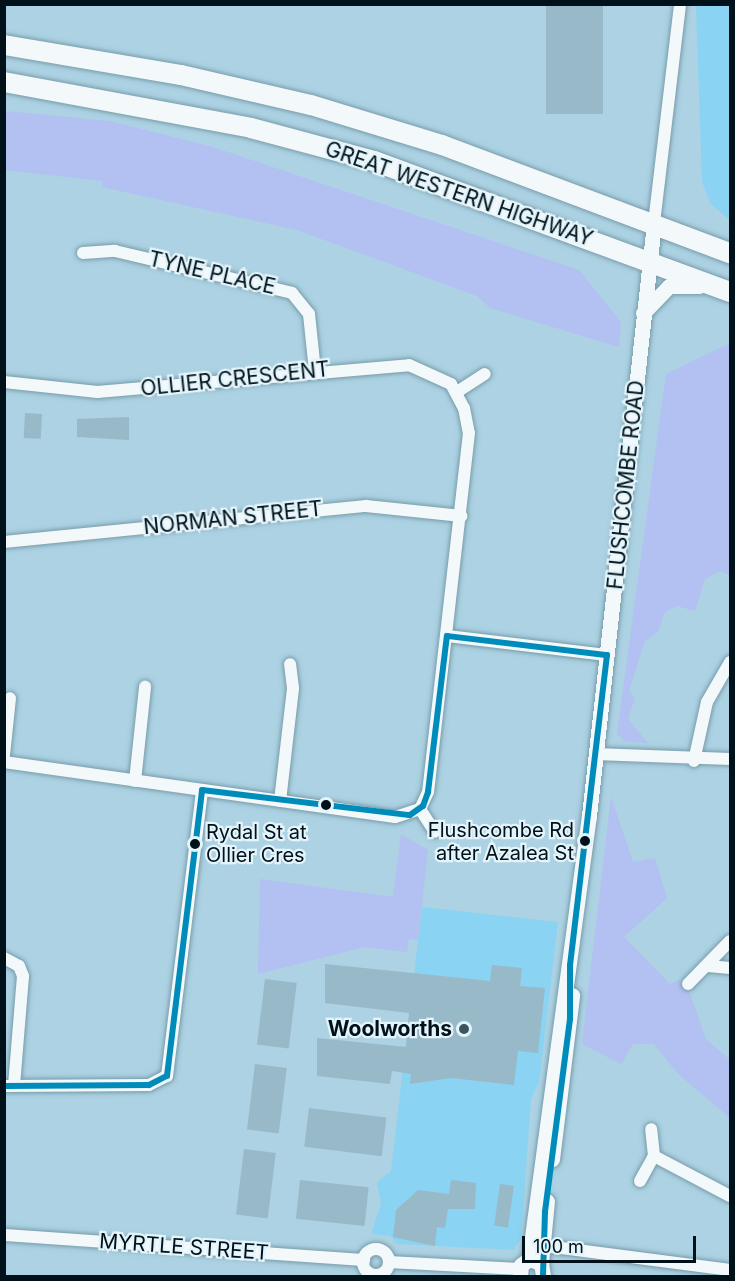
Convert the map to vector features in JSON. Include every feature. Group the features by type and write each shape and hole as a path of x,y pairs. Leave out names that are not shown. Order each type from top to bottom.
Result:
{"highway":[{"name":"GREAT WESTERN HIGHWAY","path":"4,45 182,75 311,105 442,145 730,253"},
{"name":"GREAT WESTERN HIGHWAY","path":"4,82 251,128 374,161 723,289"}],"street":[{"name":"FLUSHCOMBE ROAD","path":"530,1269 570,965 607,655 649,261 680,4"},
{"name":"TYNE PLACE","path":"83,253 115,251 292,292 309,314 315,371"},
{"path":"644,314 669,286 723,289"},
{"name":"OLLIER CRESCENT","path":"4,382 97,392 315,371 409,365 445,379 457,392"},
{"path":"4,762 395,817 420,809 428,792 469,433 457,392 485,375"},
{"name":"NORMAN STREET","path":"4,542 366,506 461,516"},
{"path":"447,636 607,655"},
{"path":"694,761 707,702 730,662"},
{"path":"280,801 293,688 290,664"},
{"path":"135,781 145,687"},
{"path":"4,755 10,698"},
{"path":"595,754 694,761 730,759"},
{"path":"4,958 23,963 23,981 9,1086 166,1083 171,1066 202,790"},
{"path":"420,809 435,832"},
{"path":"688,984 708,966 730,940"},
{"name":"FLUSHCOMBE ROAD","path":"530,1269 546,1246 545,1212 570,1019 570,965"},
{"path":"708,966 730,969"},
{"path":"640,1181 654,1156 651,1129"},
{"path":"654,1156 730,1196"},
{"name":"MYRTLE STREET","path":"4,1235 364,1260 377,1249 389,1262"},
{"path":"546,1246 730,1270"},
{"path":"364,1260 374,1275 385,1271 389,1262 530,1269"}],"shaded area":[{"path":"696,5 730,5 730,220 711,204 702,182"},
{"path":"5,111 110,121 213,147 579,270 621,322 619,347 490,308 477,296 297,230 102,187 102,181 5,170"},
{"path":"730,343 730,575 720,571 705,579 695,611 677,606 665,612 658,632 645,641 629,691 635,698 628,719 648,743 624,741 617,733 666,374"},
{"path":"611,797 633,862 655,858 667,898 624,937 670,984 679,980 689,991 706,1039 730,1060 730,1118 678,1074 654,1044 633,1044 621,1064 582,1044"},
{"path":"401,834 428,850 418,940 409,939 407,952 365,947 258,974 260,879 393,897"},
{"path":"422,907 558,922 539,1082 531,1099 521,1239 513,1250 398,1244 390,1236 371,1234 381,1204 377,1182 391,1171"}],"building":[{"path":"546,4 603,4 603,114 546,114"},
{"path":"25,413 42,414 41,439 24,438"},
{"path":"129,417 129,440 77,437 77,419"},
{"path":"325,964 490,981 492,965 522,968 520,986 545,988 538,1053 518,1051 514,1085 451,1078 410,1084 411,1074 392,1071 390,1084 317,1076 317,1038 406,1047 409,1013 325,1003"},
{"path":"265,979 297,983 289,1048 257,1045"},
{"path":"255,1064 287,1068 279,1133 247,1130"},
{"path":"309,1108 386,1118 382,1156 304,1147"},
{"path":"244,1149 276,1153 268,1218 236,1215"},
{"path":"300,1180 369,1187 365,1226 296,1219"},
{"path":"451,1180 476,1183 475,1209 448,1209 445,1228 437,1227 435,1246 393,1237 396,1210 418,1190 449,1194"},
{"path":"500,1184 514,1186 508,1228 494,1226"}],"transit line":[{"path":"4,1086 149,1085 167,1076 202,790 410,815 423,806 428,792 447,636 607,655 570,965 570,1019 545,1212 543,1276"}],"place":[{"name":"Flushcombe Rd after Azalea St","path":"585,841"},
{"name":"Rydal St at Ollier Cres","path":"195,844"},
{"name":"Woolworths","path":"464,1029"}]}
